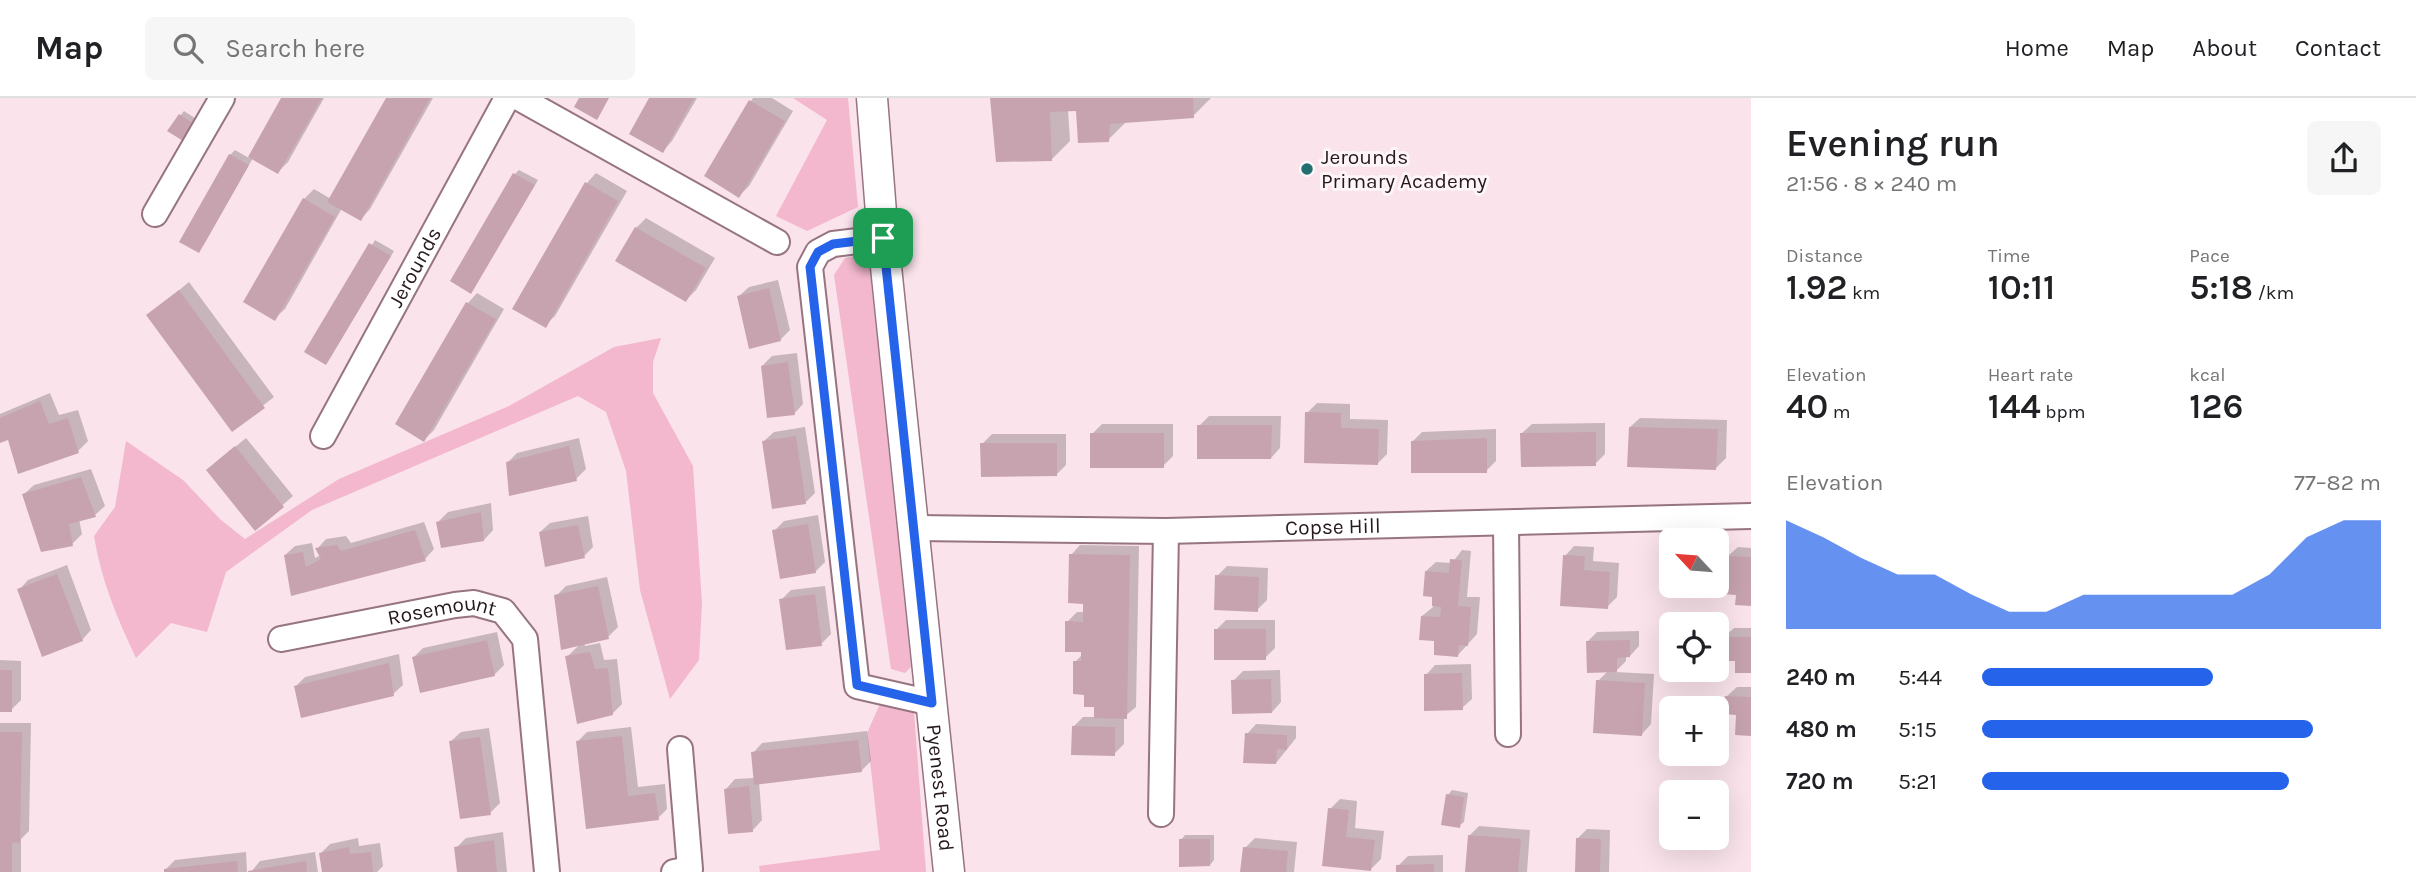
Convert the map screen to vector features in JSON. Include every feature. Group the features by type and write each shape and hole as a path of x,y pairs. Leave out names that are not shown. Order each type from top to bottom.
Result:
{"street":[{"path":"155,214 222,98"},
{"name":"Jerounds","path":"323,436 507,98"},
{"name":"Pyenest Road","path":"872,98 883,238 949,872"},
{"path":"532,101 777,242"},
{"name":"Pyenest Road","path":"883,238 833,244 818,252 810,267 811,281 857,685 932,703"},
{"name":"Copse Hill","path":"915,528 1166,531 1751,516"},
{"path":"1506,523 1508,734"},
{"path":"1161,814 1166,531"},
{"name":"Rosemount","path":"281,639 455,605 474,603 503,611 525,639 547,872"},
{"path":"674,872 690,870 680,749"}],"shaded area":[{"path":"793,98 848,98 858,207 807,231 776,216 827,120"},
{"path":"868,253 911,667 905,673 891,669 834,275 845,258"},
{"path":"661,338 653,362 653,393 693,466 702,603 699,660 670,699 640,590 626,471 606,412 578,396 312,510 226,572 207,632 171,623 136,658 110,598 94,536 115,507 126,441 183,480 221,520 245,539 339,479 509,406 614,347"},
{"path":"880,704 914,712 926,872 760,872 759,866 880,850 867,733"}],"building":[{"path":"281,98 322,98 278,174 248,157"},
{"path":"386,98 430,98 361,221 327,202"},
{"path":"579,98 609,98 597,120 574,107"},
{"path":"649,98 694,98 663,153 629,134"},
{"path":"990,98 1193,98 1194,118 1110,124 1109,142 1078,143 1076,111 1050,112 1052,161 996,162"},
{"path":"749,100 785,121 739,198 704,176"},
{"path":"179,114 198,127 188,144 167,131"},
{"path":"229,154 249,165 199,253 179,242"},
{"path":"513,173 535,185 471,294 450,281"},
{"path":"585,182 618,201 546,328 512,309"},
{"path":"303,198 335,217 275,321 243,302"},
{"path":"635,227 706,268 686,302 615,261"},
{"path":"369,243 391,256 326,365 304,352"},
{"path":"769,288 781,341 749,349 737,296"},
{"path":"179,290 265,408 232,432 146,315"},
{"path":"466,302 496,319 424,442 395,424"},
{"path":"788,362 795,415 767,418 761,366"},
{"path":"40,401 49,424 68,418 79,453 18,474 8,440 0,443 0,418"},
{"path":"1305,412 1341,413 1341,428 1379,429 1378,465 1304,463"},
{"path":"1197,425 1272,425 1271,459 1197,459"},
{"path":"1629,427 1718,429 1716,470 1627,467"},
{"path":"1596,432 1596,466 1521,467 1520,433"},
{"path":"1090,433 1164,433 1164,468 1090,468"},
{"path":"796,436 806,504 772,509 762,441"},
{"path":"1487,438 1487,473 1411,473 1411,441"},
{"path":"980,443 1057,443 1057,476 981,477"},
{"path":"235,446 284,507 255,531 206,470"},
{"path":"569,446 577,481 509,496 506,462"},
{"path":"81,477 96,517 69,524 73,546 41,552 22,494"},
{"path":"481,512 484,541 441,548 436,522"},
{"path":"808,524 816,573 780,579 772,530"},
{"path":"578,525 585,558 545,567 539,532"},
{"path":"415,530 426,561 291,596 284,555 303,552 306,567 321,559 315,548 337,545 341,551"},
{"path":"1069,554 1130,555 1127,719 1094,718 1094,707 1084,707 1084,695 1073,694 1073,661 1081,661 1081,652 1065,652 1065,621 1083,622 1083,604 1068,603"},
{"path":"1563,555 1585,556 1584,570 1610,572 1608,609 1560,606"},
{"path":"1729,556 1751,557 1751,606 1735,605 1736,595 1729,594"},
{"path":"1450,559 1462,560 1458,606 1471,607 1468,646 1459,645 1458,657 1434,655 1434,641 1419,640 1421,616 1440,617 1441,607 1432,606 1432,597 1423,596 1425,571 1449,573"},
{"path":"57,574 83,641 42,657 17,589"},
{"path":"1215,575 1259,577 1258,612 1214,610"},
{"path":"598,586 609,639 561,650 554,595"},
{"path":"815,594 822,646 786,650 779,599"},
{"path":"1214,629 1266,629 1266,660 1214,660"},
{"path":"1729,637 1751,637 1751,673 1735,673 1735,661 1729,661"},
{"path":"487,640 495,676 420,693 412,657"},
{"path":"1630,640 1630,657 1617,658 1617,672 1587,673 1586,641"},
{"path":"590,652 595,669 608,668 613,715 577,724 565,656"},
{"path":"389,663 394,696 301,718 294,686"},
{"path":"0,670 12,670 12,712 0,712"},
{"path":"1462,673 1463,710 1424,711 1424,674"},
{"path":"1271,679 1272,713 1232,714 1231,680"},
{"path":"1596,680 1645,683 1642,736 1593,733"},
{"path":"1729,696 1751,697 1751,736 1735,735 1736,715 1729,714"},
{"path":"1072,726 1115,727 1115,756 1071,755"},
{"path":"0,732 22,732 20,843 12,842 12,872 0,872"},
{"path":"1245,733 1287,735 1287,750 1277,749 1276,764 1243,763"},
{"path":"622,736 628,796 655,793 659,820 586,829 576,741"},
{"path":"480,737 491,815 460,819 449,741"},
{"path":"858,740 862,772 754,785 751,752"},
{"path":"749,786 753,832 728,834 724,789"},
{"path":"1446,794 1464,797 1460,828 1441,825"},
{"path":"1328,808 1349,810 1346,837 1375,840 1371,871 1322,866"},
{"path":"1468,835 1521,839 1518,872 1465,872"},
{"path":"1576,838 1601,839 1600,872 1575,872"},
{"path":"1179,839 1210,839 1210,866 1179,867"},
{"path":"494,840 497,872 457,872 454,847"},
{"path":"349,847 350,854 371,852 373,872 322,872 319,853"},
{"path":"1243,847 1288,851 1286,872 1240,872"},
{"path":"237,861 238,872 164,872 164,869"},
{"path":"306,861 307,872 248,872 248,871"},
{"path":"1434,864 1434,872 1396,872 1396,865"}],"place":[{"name":"Jerounds Primary Academy","path":"1307,169"}],"route":[{"path":"883,238 932,703 857,685 810,267 818,252 833,244 883,238"}]}
